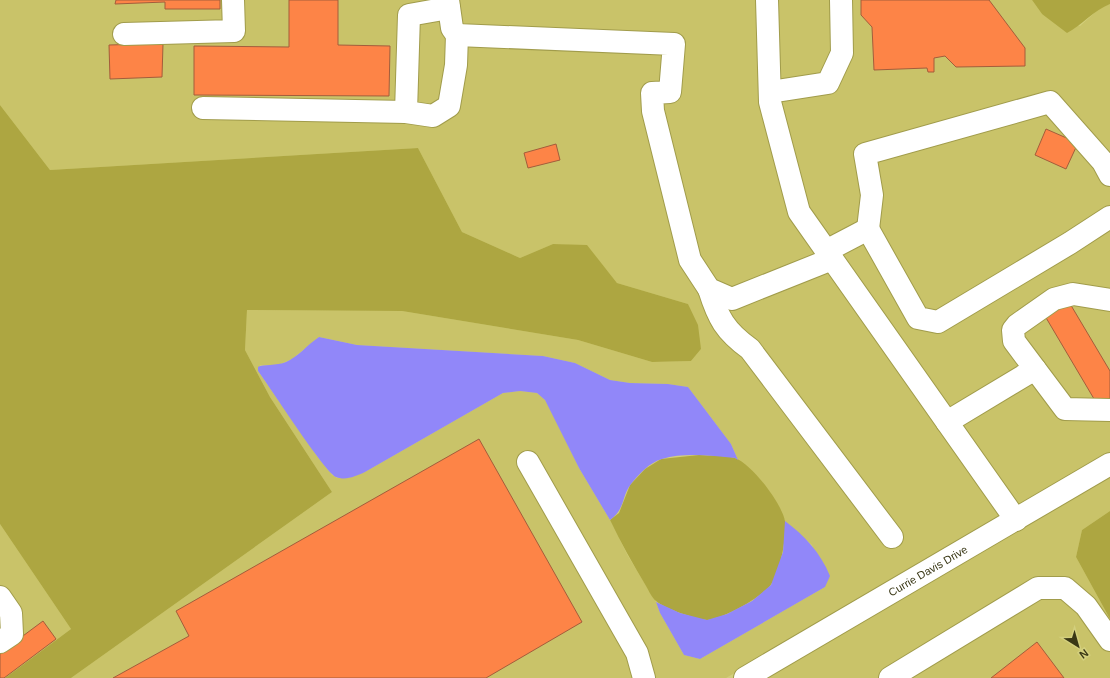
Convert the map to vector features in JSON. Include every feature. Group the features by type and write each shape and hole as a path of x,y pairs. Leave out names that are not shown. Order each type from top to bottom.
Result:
{"street":[{"path":"124,34 234,31 233,0"},
{"path":"768,0 770,102 799,212 1016,520"},
{"path":"770,92 828,83 842,54 841,0"},
{"path":"203,108 406,112 432,116 449,106 456,65 457,35 452,28 448,4 405,8 406,112"},
{"path":"457,35 674,44 670,92 652,93 653,111 690,260 709,289 717,314 728,330 736,339 750,349 892,537"},
{"path":"1110,175 1103,162 1050,102 865,154 872,195 868,229 918,318 938,322 1070,243 1110,217"},
{"path":"709,289 732,299 829,255 868,229"},
{"path":"1110,300 1073,294 1054,299 1012,330 1014,341 1065,409 1110,410"},
{"path":"947,422 1035,369"},
{"path":"528,462 638,654 644,678"},
{"name":"Currie Davis Drive","path":"745,678 1110,464"},
{"path":"890,678 1038,588 1065,588 1086,606 1110,640"},
{"path":"0,598 11,613 12,634 0,642"}],"shaded area":[{"path":"0,0 1032,0 1042,14 1080,26 1101,7 1110,4 1110,452 726,678 71,678 332,492 270,397 245,350 247,310 402,311 578,340 652,362 691,361 701,349 688,304 617,283 587,246 553,244 520,258 462,232 418,148 50,170 0,105","holes":["319,337 357,345 543,356 575,363 610,380 630,383 668,384 688,387 731,444 738,460 760,479 778,505 785,521 812,545 825,587 700,659 684,655 660,613 656,602 628,556 610,520 579,468 551,410 545,400 537,393 520,391 503,393 365,472 348,478 337,478 332,475 317,456 258,371 260,365 278,365 292,359"]},
{"path":"1032,0 1110,0 1110,4 1067,33 1042,14"},
{"path":"0,105 50,170 418,148 462,232 520,258 553,244 587,245 617,283 688,304 698,325 701,349 691,361 652,362 578,340 402,311 247,310 245,350 270,397 332,492 71,678 5,678 71,629 0,524"},
{"path":"319,337 357,345 543,356 575,363 610,380 630,383 668,384 688,387 731,444 738,460 735,458 689,455 662,459 653,463 631,484 619,511 610,520 579,468 545,400 537,393 520,391 503,393 365,472 347,478 336,477 321,461 258,371 258,367 260,366 282,363 290,360"},
{"path":"699,455 735,458 750,468 772,495 783,514 785,521 784,545 780,565 774,581 765,591 741,607 722,616 707,620 673,610 655,600 632,562 610,520 619,513 630,485 645,469 661,459"},
{"path":"1110,476 1110,511 1082,530 1076,557 1110,619 1110,678 765,678"},
{"path":"1110,511 1110,619 1076,557 1082,530"},
{"path":"785,521 811,545 822,559 830,576 825,587 700,659 684,655 660,613 656,602 680,613 707,620 727,614 752,601 771,585 783,552"},
{"path":"0,524 71,629 5,678 0,678"}],"building":[{"path":"116,0 220,0 220,9 165,9 165,2 115,4"},
{"path":"289,0 338,0 338,45 390,46 389,96 194,95 194,46 289,47"},
{"path":"861,0 989,0 1025,48 1025,66 956,67 945,56 934,58 934,72 928,72 927,68 874,70 872,27 861,15"},
{"path":"163,44 162,77 110,79 109,45"},
{"path":"1046,129 1078,143 1066,169 1035,155"},
{"path":"556,144 560,160 528,168 524,153"},
{"path":"1069,302 1110,371 1110,403 1100,409 1045,316"},
{"path":"479,439 582,622 486,678 113,678 189,636 176,611"},
{"path":"43,621 56,639 4,678 0,678 0,653"},
{"path":"1037,642 1064,678 991,678"}]}
